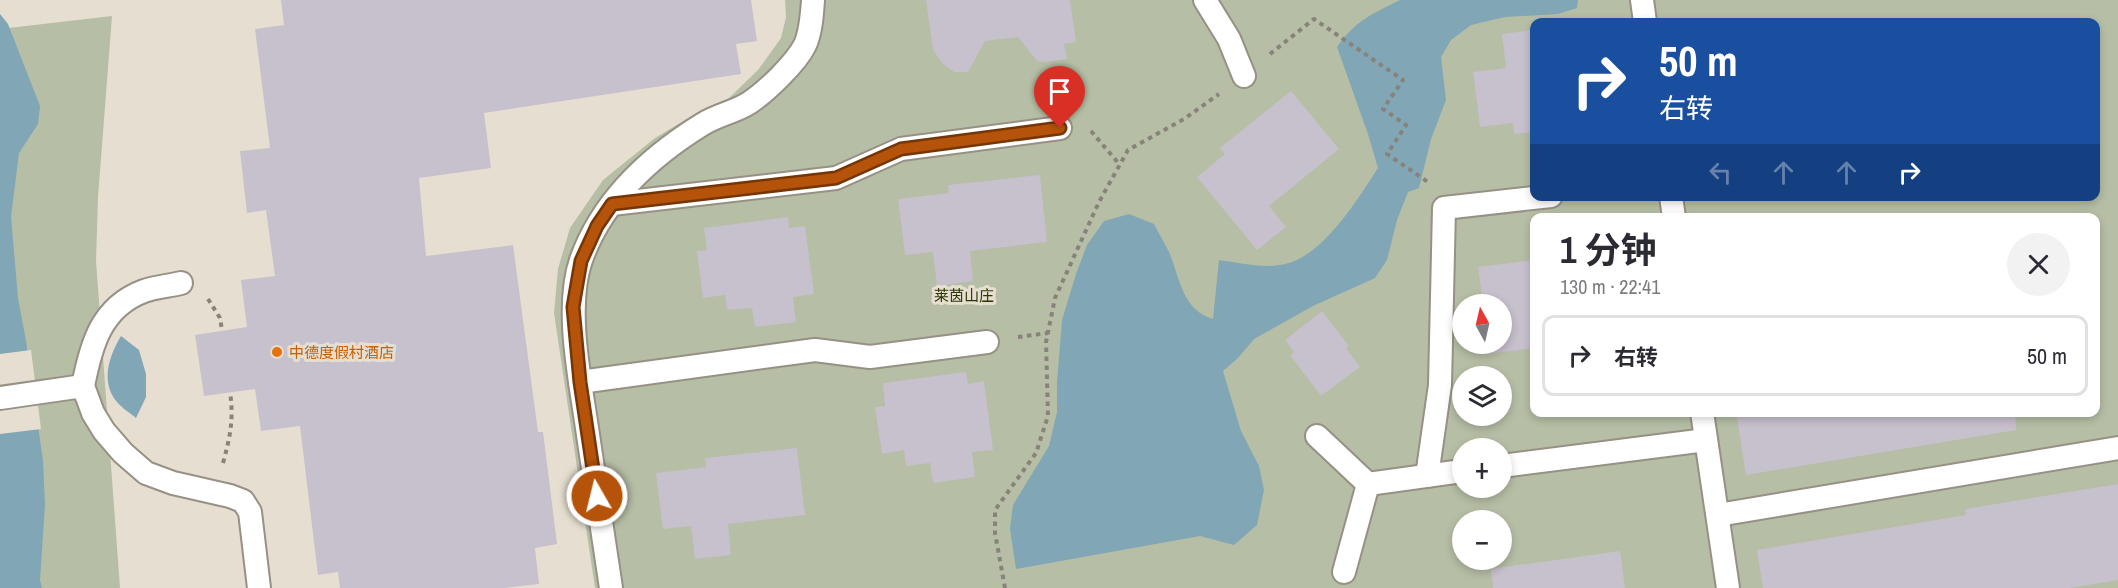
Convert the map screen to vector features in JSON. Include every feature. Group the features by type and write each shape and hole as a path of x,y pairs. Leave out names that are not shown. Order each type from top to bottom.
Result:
{"lane":[{"path":"611,588 580,382 573,307 581,261 597,226 621,191 665,150 705,123 748,103 786,70 805,44 811,22 813,0"},
{"path":"1205,0 1229,39 1244,76"},
{"path":"1642,0 1644,18"},
{"path":"612,204 836,178 901,149 1060,128"},
{"path":"1427,476 1440,385 1444,208 1530,198"},
{"path":"181,284 145,291 127,300 113,311 95,338 83,386 93,413 104,431 123,453 146,473 173,483 243,501 250,512 259,588"},
{"path":"580,382 815,350 870,357 987,342"},
{"path":"0,398 83,386"},
{"path":"1703,417 1728,588"},
{"path":"1317,436 1368,484"},
{"path":"1512,465 1706,440"},
{"path":"1718,515 2118,448"},
{"path":"1368,484 1452,472"},
{"path":"1344,572 1368,484"}],"path":[{"path":"1005,588 995,533 995,510 1036,453 1048,416 1046,342 1055,298 1099,202 1128,150 1184,119 1244,76 1314,19 1403,80 1383,109 1406,125 1386,154 1432,185"},
{"path":"1060,128 1090,130 1120,165"},
{"path":"216,493 232,429 233,411 230,392"}],"green space":[{"name":"莱茵山庄","path":"785,0 2118,0 2118,588 595,588 554,313 558,269 570,228 603,180 655,138 698,112 729,98 758,70 781,38 786,17"},
{"path":"112,16 98,197 96,261 120,588 0,588 0,29"}],"water":[{"path":"1400,0 1578,0 1577,8 1558,14 1505,17 1471,25 1451,40 1441,57 1446,100 1431,139 1419,188 1408,192 1397,220 1387,260 1375,278 1313,306 1254,339 1223,371 1241,431 1259,466 1264,490 1257,525 1234,545 1200,536 1016,569 1010,529 1013,505 1049,446 1057,412 1062,320 1087,245 1104,221 1129,214 1154,224 1170,254 1184,293 1195,309 1213,319 1219,260 1269,266 1299,259 1313,250 1350,210 1378,168 1337,47 1358,24"},
{"path":"0,14 8,24 40,106 38,124 19,153 11,217 18,298 43,461 45,505 40,580 42,588 0,588"},
{"path":"121,336 139,350 146,374 146,397 136,418 117,402 109,386 110,360"}],"pier":[{"path":"31,350 41,429 0,434 0,354"}],"building":[{"path":"281,0 751,0 757,41 736,44 741,74 484,113 491,168 419,178 426,256 513,245 538,432 543,432 557,544 535,548 539,584 504,588 340,588 338,572 318,575 300,426 261,431 255,389 204,396 195,335 247,327 241,280 275,276 266,210 247,213 240,151 270,148 255,29 284,25"},
{"path":"926,0 1070,0 1076,42 1064,44 1067,59 1046,62 1037,61 1018,37 985,41 968,72 954,72 942,63 933,50"},
{"path":"1530,30 1530,132 1514,134 1513,123 1480,127 1473,72 1506,68 1502,34"},
{"path":"1291,91 1339,149 1269,206 1286,227 1257,250 1197,177 1225,154 1220,148"},
{"path":"1040,175 1047,242 970,251 973,281 937,286 933,252 905,255 898,199 949,193 948,185"},
{"path":"788,217 789,228 805,226 814,294 793,297 796,322 755,327 752,308 727,310 725,295 703,298 697,251 707,250 704,228"},
{"path":"1530,260 1530,349 1512,351 1512,294 1482,294 1478,267"},
{"path":"1322,311 1349,346 1346,348 1360,367 1321,396 1290,355 1294,352 1285,340"},
{"path":"966,372 968,384 984,381 993,450 972,452 975,477 933,483 930,463 906,466 904,450 882,454 875,407 885,406 883,383"},
{"path":"1737,417 2015,417 2016,430 1746,475"},
{"path":"797,448 805,515 728,524 731,555 695,559 691,526 663,529 656,473 706,467 705,458"},
{"path":"2118,484 2118,580 2070,588 1763,588 1757,550 1966,515 1965,509"},
{"path":"1620,551 1625,588 1493,588 1491,570 1512,570 1512,566"}],"place":[{"name":"中德度假村酒店","path":"277,352"}],"route":[{"path":"597,496 580,382 573,307 581,261 597,226 612,204 836,178 901,149 1060,128"}]}
